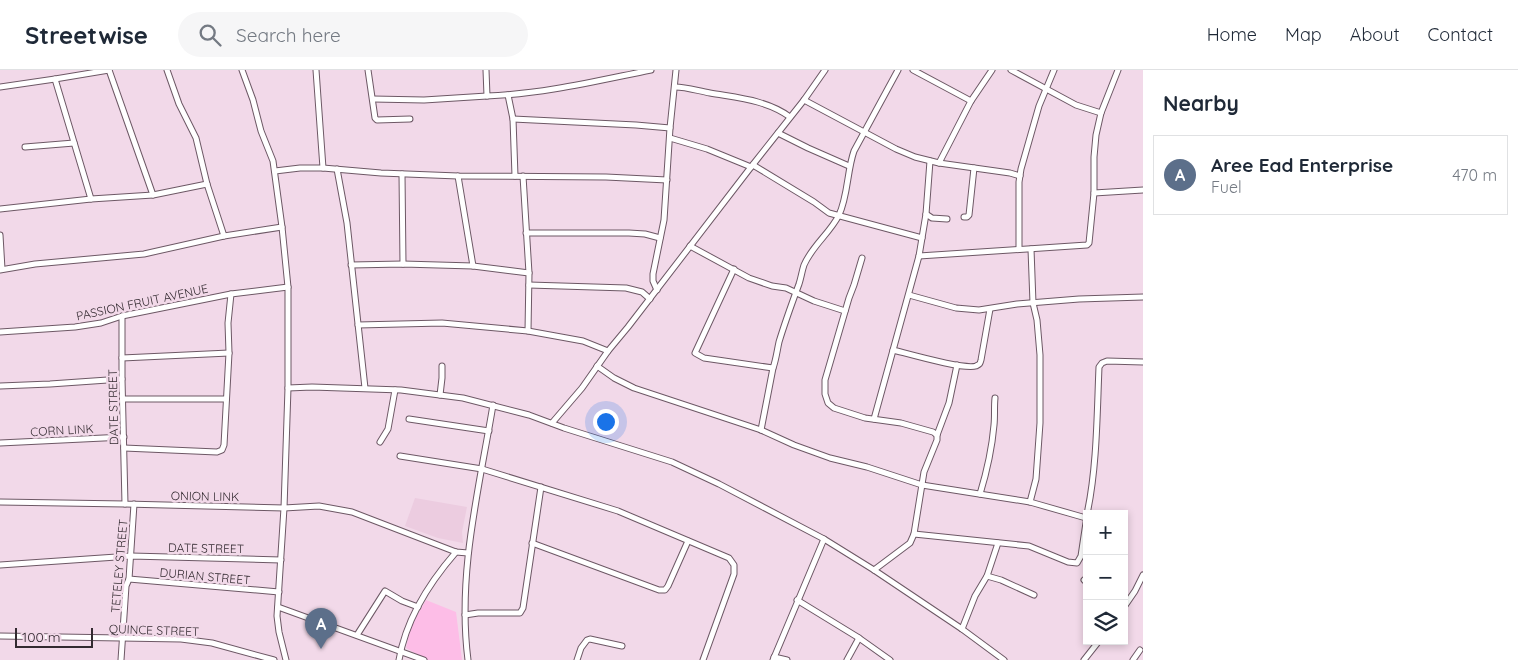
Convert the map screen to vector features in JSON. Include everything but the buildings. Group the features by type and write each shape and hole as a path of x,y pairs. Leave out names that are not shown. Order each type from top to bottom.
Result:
{"street":[{"path":"0,86 109,70 153,195"},
{"path":"167,70 196,138 207,184 224,236"},
{"path":"242,70 253,100 261,131 273,161 288,287 288,388 278,607 279,632 286,660"},
{"path":"316,70 323,168"},
{"path":"368,70 375,118 378,120 410,119"},
{"path":"486,70 487,96"},
{"path":"373,99 424,100 508,95 558,89 651,70"},
{"path":"657,290 653,278 664,220 676,70"},
{"path":"552,423 582,388 608,351 628,328 804,100 825,70"},
{"path":"762,430 779,342 803,267 842,209 849,166 854,151 898,70"},
{"path":"913,70 971,101"},
{"path":"939,162 971,101 992,70"},
{"path":"1010,70 1076,104 1101,113"},
{"path":"1020,249 1020,176 1028,142 1054,70"},
{"path":"919,256 1087,245 1090,243 1096,135 1101,113 1118,70"},
{"path":"55,79 91,199"},
{"path":"675,87 687,87 707,93 748,99 779,109 790,117"},
{"path":"508,95 513,119 516,176"},
{"path":"804,100 896,149 930,161 1020,176"},
{"path":"513,119 670,128"},
{"path":"778,133 849,166"},
{"path":"670,138 707,149 752,166 838,217 922,238"},
{"path":"25,147 74,142"},
{"path":"874,419 919,256 926,214 930,161"},
{"path":"275,171 323,168 458,176 667,180"},
{"path":"964,217 969,215 974,168"},
{"path":"337,169 347,223 365,388"},
{"path":"402,174 403,264"},
{"path":"458,176 472,266"},
{"path":"523,176 529,273 528,331"},
{"path":"0,209 91,199 153,195 207,184"},
{"path":"1094,193 1143,190"},
{"path":"926,214 932,218 947,218"},
{"path":"0,235 1,269 144,254 224,236 282,226"},
{"path":"526,233 629,232 660,238"},
{"path":"690,246 749,278 772,286 786,288 814,301 845,310"},
{"path":"1030,502 1036,479 1040,415 1040,356 1037,320 1033,303 1031,249"},
{"path":"862,258 825,380 825,394 828,403 834,408 865,418 910,425 934,432 937,435"},
{"path":"351,265 472,266 529,273"},
{"path":"734,269 695,353 704,358 773,368"},
{"path":"529,285 626,288 642,292 650,299"},
{"name":"PASSION FRUIT AVENUE","path":"0,332 75,327 102,323 122,316 231,294 288,287"},
{"path":"124,448 217,452 222,450 224,445 229,353 228,323 231,294"},
{"path":"909,294 956,308 979,310 1079,298 1143,297"},
{"path":"893,350 957,365 974,366 979,364 990,309"},
{"name":"DATE STREET","path":"122,316 125,501"},
{"path":"358,325 442,323 528,331 584,341 608,351"},
{"path":"122,358 229,353"},
{"path":"1088,510 1097,428 1100,367 1102,363 1107,361 1143,362"},
{"path":"874,570 910,543 914,534 924,472 949,403 957,365"},
{"path":"440,395 442,366"},
{"path":"597,366 614,378 634,388 762,430 794,445 830,458 867,467 922,485 1030,502 1083,515"},
{"path":"0,386 122,379"},
{"path":"288,388 365,388 463,398 529,415 672,462 719,484 824,539 962,628 1004,660"},
{"path":"380,442 388,428 395,390"},
{"path":"980,494 986,473 994,426 995,398"},
{"path":"123,399 226,399"},
{"path":"468,660 464,615 468,553 493,405"},
{"path":"409,419 489,431"},
{"name":"CORN LINK","path":"0,443 124,437"},
{"path":"400,456 482,468 618,511 729,558 734,565 734,574 704,660"},
{"path":"464,615 520,613 523,608 541,487"},
{"name":"ONION LINK","path":"0,502 125,501 134,504 284,508 319,506 352,512 456,552 468,553"},
{"name":"TETELEY STREET","path":"121,660 134,504"},
{"path":"914,534 1029,546 1068,562 1077,563 1081,556 1083,543"},
{"path":"787,660 774,659 824,539"},
{"path":"532,544 659,590 665,590 688,540"},
{"path":"962,628 987,576 998,543"},
{"path":"399,660 407,628 418,607 436,576 456,552"},
{"name":"DATE STREET","path":"0,564 131,556 281,560"},
{"path":"987,576 1034,595"},
{"name":"DURIAN STREET","path":"129,579 279,592"},
{"path":"1128,601 1142,579"},
{"path":"357,635 385,591 402,601 418,607"},
{"path":"797,600 859,638 890,660"},
{"path":"278,607 401,650 424,660"},
{"name":"QUINCE STREET","path":"0,636 180,640 212,643 274,660"},
{"path":"847,660 859,638"},
{"path":"577,660 581,648 590,639 622,646"},
{"path":"1084,660 1096,645"},
{"path":"1133,660 1140,650"}],"shaded area":[{"path":"415,498 467,507 462,532 463,543 438,538 405,526"},
{"path":"426,600 456,612 462,660 427,660 406,648 411,626"}],"place":[{"name":"Aree Ead Enterprise","path":"321,649"}]}
